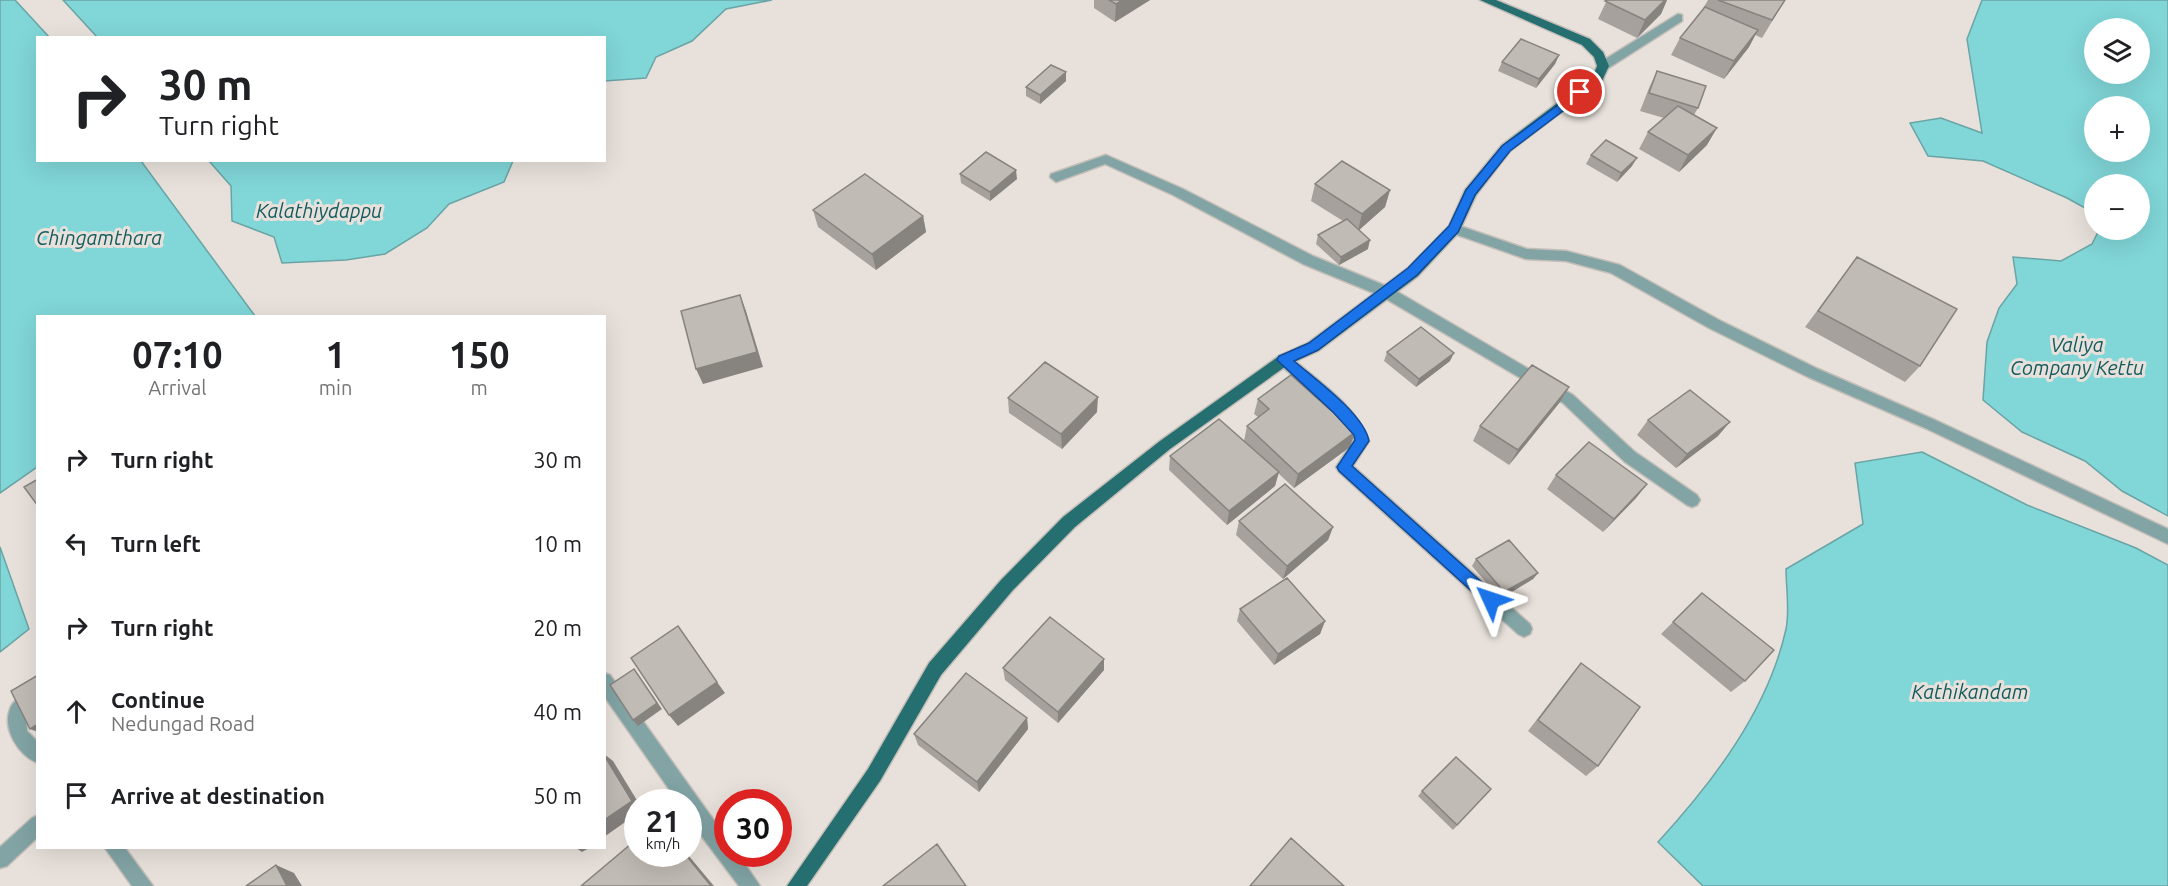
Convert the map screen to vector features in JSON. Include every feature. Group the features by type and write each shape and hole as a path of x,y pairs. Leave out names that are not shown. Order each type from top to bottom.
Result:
{"main road":[{"path":"796,886 874,775 935,669 1007,585 1069,522 1165,445 1284,360 1313,347 1413,272 1454,229 1470,193 1506,148 1598,78 1603,66 1599,55 1586,42 1486,0"}],"street":[{"path":"1603,66 1678,18"},
{"path":"1056,177 1106,159 1178,192 1308,260 1386,292 1568,399 1630,457 1692,500"},
{"path":"1454,229 1526,254 1566,256 1615,269 1714,324 1813,373 1930,424 2168,537"},
{"path":"1284,360 1338,408 1360,433 1362,441 1344,467 1524,629"},
{"path":"606,684 678,789"},
{"path":"36,695 17,712 19,735 36,753"},
{"path":"702,821 752,886"},
{"path":"0,859 36,826"},
{"path":"115,849 144,886"}],"water":[{"name":"Chingamthara","path":"0,0 15,0 48,36 36,36 36,162 142,162 254,315 36,315 36,468 0,493"},
{"path":"63,0 772,0 726,9 692,41 656,57 646,78 606,81 606,36 96,36"},
{"name":"Valiya Company Kettu","path":"1982,0 2168,0 2168,516 2122,491 2085,461 2022,432 1983,400 1987,342 1999,308 2017,284 2013,257 2061,261 2092,244 2094,240 2150,240 2150,174 2084,174 2084,207 1983,161 1928,156 1910,123 1941,118 1982,133 1967,39"},
{"name":"Kalathiydappu","path":"210,162 513,162 504,182 449,204 427,228 385,254 346,260 282,263 274,237 232,221 231,186"},
{"name":"Kathikandam","path":"1922,452 2027,505 2136,548 2168,565 2168,886 1703,886 1658,842 1718,770 1752,716 1766,688 1778,659 1786,629 1788,607 1786,569 1863,524 1855,463"},
{"path":"0,547 29,629 0,652"}],"building":[{"path":"1109,0 1122,0 1116,4"},
{"path":"1665,0 1645,20 1605,1"},
{"path":"1718,0 1785,0 1772,20"},
{"path":"1705,7 1758,30 1734,61 1680,38"},
{"path":"1521,39 1559,55 1539,79 1502,62"},
{"path":"1051,65 1066,72 1040,95 1026,87"},
{"path":"1657,71 1706,86 1698,108 1649,93"},
{"path":"1678,106 1717,128 1688,155 1648,132"},
{"path":"1606,140 1637,158 1621,173 1591,155"},
{"path":"986,152 1016,170 990,192 960,174"},
{"path":"1342,161 1390,190 1362,214 1315,184"},
{"path":"865,174 923,216 872,254 813,210"},
{"path":"1347,219 1370,240 1341,257 1318,235"},
{"path":"1857,257 1957,309 1920,366 1818,311"},
{"path":"740,295 757,352 696,369 681,311"},
{"path":"1421,327 1454,353 1419,379 1387,352"},
{"path":"1045,362 1098,397 1061,434 1008,398"},
{"path":"1532,365 1569,387 1518,450 1480,426"},
{"path":"1291,375 1355,432 1298,474 1247,426 1269,409 1258,399"},
{"path":"1690,390 1730,422 1687,454 1648,420"},
{"path":"1219,419 1279,472 1229,511 1170,456"},
{"path":"1589,442 1647,484 1614,519 1556,475"},
{"path":"36,480 36,503 24,487"},
{"path":"1285,484 1333,527 1287,566 1239,521"},
{"path":"1509,540 1538,573 1504,592 1476,559"},
{"path":"1287,578 1325,621 1278,654 1240,609"},
{"path":"1702,593 1774,650 1745,681 1673,622"},
{"path":"1050,617 1104,659 1058,712 1003,668"},
{"path":"678,626 717,682 669,715 631,658"},
{"path":"1581,663 1640,707 1598,766 1538,720"},
{"path":"634,669 657,703 633,720 610,685"},
{"path":"966,673 1027,718 977,782 914,734"},
{"path":"36,676 36,725 30,729 11,691"},
{"path":"1456,757 1491,789 1457,825 1422,791"},
{"path":"606,758 625,789 624,806 606,819"},
{"path":"1291,838 1344,886 1250,886"},
{"path":"937,844 966,886 883,886"},
{"path":"624,850 624,867 696,867 711,886 581,886"},
{"path":"276,865 287,886 246,886"}],"route":[{"path":"1491,600 1344,467 1362,441 1360,433 1338,408 1284,360 1313,347 1413,272 1454,229 1470,193 1506,148 1580,92"}]}
